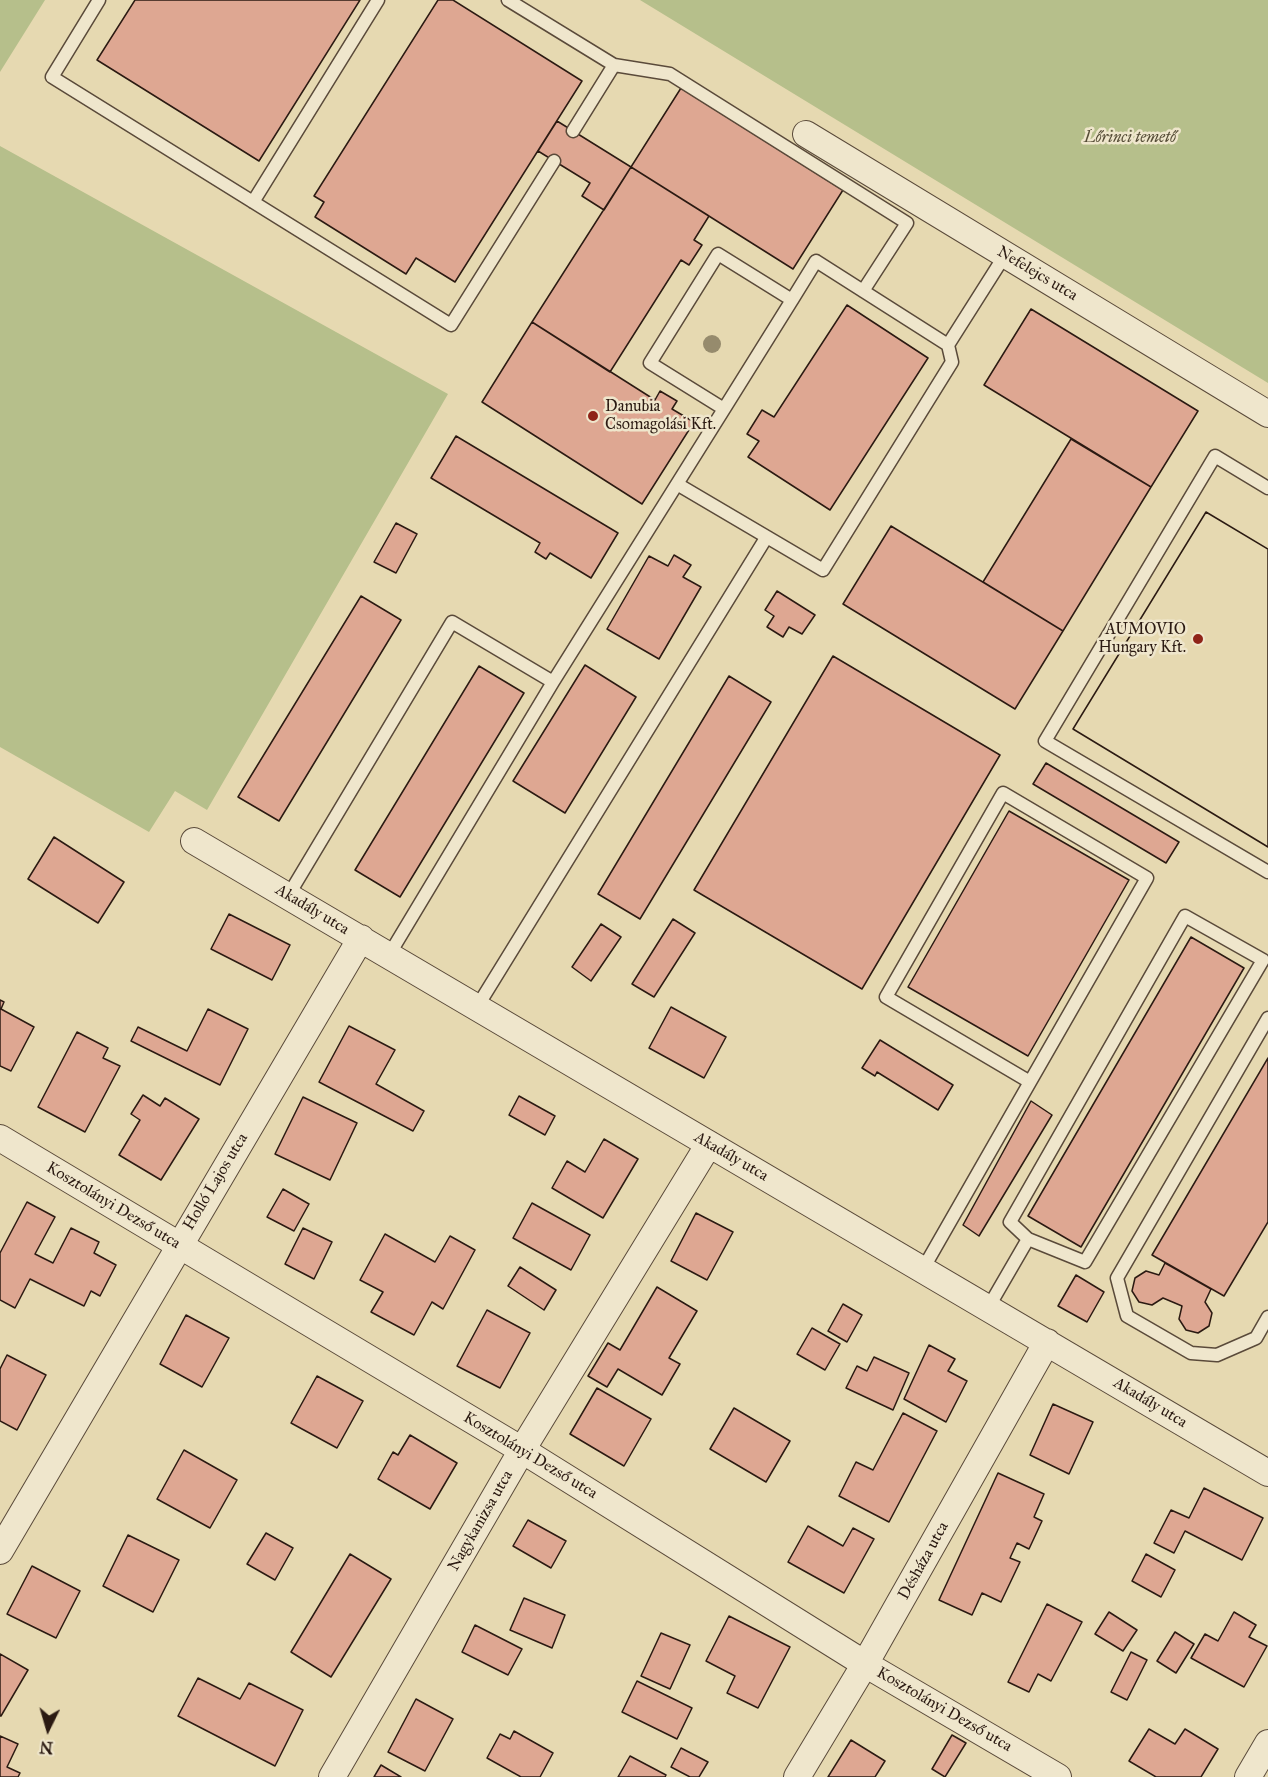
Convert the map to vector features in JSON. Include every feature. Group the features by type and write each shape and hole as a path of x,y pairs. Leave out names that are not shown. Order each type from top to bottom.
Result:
{"street":[{"name":"Nefelejcs utca","path":"806,134 1268,414"},
{"name":"Akadály utca","path":"194,840 1268,1473"},
{"name":"Holló Lajos utca","path":"0,1551 360,938"},
{"name":"Kosztolányi Dezső utca","path":"0,1138 522,1450 866,1664 1058,1777"},
{"name":"Nagykanizsa utca","path":"332,1777 522,1450 709,1144"},
{"name":"Désháza utca","path":"797,1777 866,1664 1047,1342"},
{"path":"1248,1777 1268,1743"}],"lane":[{"path":"99,0 52,77 451,325 554,161"},
{"path":"253,202 378,0"},
{"path":"508,0 614,65 670,74 907,223 863,291"},
{"path":"573,131 614,65"},
{"path":"724,409 650,363 687,303 718,254 792,300"},
{"path":"948,345 1005,255"},
{"path":"389,955 554,682 677,484 792,300 816,261 948,345 952,362 823,570 677,484"},
{"path":"1268,488 1215,456 1045,741 1268,872"},
{"path":"477,1007 766,538"},
{"path":"288,896 452,622 554,682"},
{"path":"923,1269 1147,878 1003,793 886,997 1030,1082"},
{"path":"1185,916 1263,960 1085,1262 1028,1239 1010,1222 1185,916"},
{"path":"1268,1018 1117,1278 1127,1316 1191,1353 1217,1355 1256,1338 1268,1317"},
{"path":"988,1308 1028,1239"},
{"path":"1256,1338 1268,1346"}],"green space":[{"path":"0,0 45,0 0,72"},
{"name":"Lőrinci temető","path":"640,0 1268,0 1268,383"},
{"path":"0,146 448,394 207,810 175,791 149,832 0,747"}],"building":[{"path":"135,0 360,0 259,161 97,60"},
{"path":"438,0 453,0 582,81 455,282 416,258 406,274 315,217 324,202 314,196"},
{"path":"681,88 843,190 793,269 631,167"},
{"path":"557,121 631,167 604,210 582,196 590,183 538,151"},
{"path":"631,167 709,216 694,240 702,245 689,265 681,260 610,372 532,322"},
{"path":"847,305 928,358 830,510 748,457 759,441 747,434 762,410 774,417"},
{"path":"1031,309 1198,411 1151,487 984,385"},
{"name":"Danubia Csomagolási Kft.","path":"532,322 655,400 660,391 677,401 672,409 694,422 642,504 482,402"},
{"path":"456,436 618,533 591,578 550,553 546,559 535,552 540,543 431,478"},
{"path":"1071,439 1151,487 1063,631 983,582"},
{"name":"AUMOVIO Hungary Kft.","path":"1206,512 1268,549 1268,847 1073,729"},
{"name":"AUMOVIO Hungary Kft.","path":"1206,512 1268,549 1268,847 1073,729"},
{"path":"396,523 417,534 396,573 374,562"},
{"path":"891,526 1063,631 1015,709 843,604"},
{"path":"674,555 691,565 683,577 701,587 659,659 607,629 649,556 668,566"},
{"path":"777,591 815,615 802,634 789,627 783,637 767,627 774,616 765,610"},
{"path":"361,596 401,620 279,821 238,797"},
{"path":"833,656 1000,755 862,989 694,890"},
{"path":"585,665 636,697 565,813 513,781"},
{"path":"479,666 524,693 400,897 355,870"},
{"path":"729,676 771,702 640,919 598,894"},
{"path":"1046,763 1179,842 1166,863 1033,784"},
{"path":"1009,811 1129,880 1028,1056 908,987"},
{"path":"54,837 124,882 98,923 28,879"},
{"path":"229,914 290,945 272,980 211,949"},
{"path":"673,919 695,933 654,997 632,984"},
{"path":"601,924 621,937 591,981 572,967"},
{"path":"1191,937 1244,968 1081,1247 1028,1216"},
{"path":"0,1000 4,1002 1,1009 34,1027 11,1071 0,1066"},
{"path":"671,1007 726,1037 704,1078 649,1048"},
{"path":"208,1009 248,1029 220,1085 131,1041 138,1027 187,1051"},
{"path":"349,1026 395,1050 376,1084 424,1111 413,1131 319,1082"},
{"path":"77,1032 108,1048 103,1058 120,1066 85,1132 38,1107"},
{"path":"880,1040 953,1085 938,1110 877,1072 875,1076 862,1068"},
{"path":"1268,1058 1268,1222 1224,1296 1152,1255"},
{"path":"143,1095 160,1106 165,1098 199,1119 161,1180 119,1155 140,1120 131,1114"},
{"path":"519,1096 555,1116 545,1135 509,1115"},
{"path":"303,1097 357,1123 330,1180 275,1154"},
{"path":"1031,1101 1052,1115 979,1236 963,1225"},
{"path":"604,1139 638,1159 603,1218 552,1188 567,1161 585,1172"},
{"path":"283,1189 309,1204 294,1231 267,1217"},
{"path":"27,1202 55,1217 35,1254 53,1263 71,1228 99,1242 94,1253 116,1265 100,1296 91,1291 84,1306 30,1279 15,1308 0,1300 0,1253"},
{"path":"532,1203 590,1235 571,1270 513,1238"},
{"path":"696,1213 733,1232 707,1280 671,1261"},
{"path":"303,1228 332,1242 314,1279 285,1264"},
{"path":"385,1234 435,1262 450,1236 475,1250 443,1309 432,1302 414,1335 371,1312 383,1292 360,1280"},
{"path":"1165,1263 1211,1289 1205,1302 1212,1313 1209,1326 1198,1333 1186,1330 1179,1319 1182,1306 1163,1298 1152,1305 1139,1302 1132,1291 1135,1278 1146,1271 1159,1275"},
{"path":"520,1267 556,1290 544,1310 508,1286"},
{"path":"1076,1275 1104,1292 1087,1322 1058,1306"},
{"path":"657,1287 697,1311 669,1358 680,1364 662,1395 618,1369 607,1387 588,1376 608,1343 620,1350"},
{"path":"843,1304 862,1315 847,1342 828,1331"},
{"path":"487,1310 530,1333 500,1388 457,1366"},
{"path":"186,1315 229,1338 202,1387 160,1364"},
{"path":"812,1328 840,1344 825,1370 797,1354"},
{"path":"929,1345 955,1359 948,1371 967,1381 946,1422 904,1399"},
{"path":"7,1355 46,1375 17,1430 0,1421 0,1369"},
{"path":"874,1357 909,1373 893,1410 846,1388 857,1366 867,1371"},
{"path":"317,1376 363,1401 337,1448 291,1423"},
{"path":"597,1388 651,1419 624,1466 570,1434"},
{"path":"1053,1404 1093,1422 1069,1474 1030,1455"},
{"path":"734,1408 790,1441 766,1482 710,1449"},
{"path":"903,1413 937,1431 889,1522 839,1496 856,1462 873,1470"},
{"path":"410,1435 457,1463 430,1509 378,1479 393,1452 398,1455"},
{"path":"184,1450 237,1480 210,1528 157,1499"},
{"path":"998,1473 1044,1494 1034,1517 1042,1521 1029,1549 1017,1543 1010,1558 1020,1562 1001,1602 982,1593 972,1615 939,1600"},
{"path":"1204,1488 1263,1518 1242,1560 1185,1531 1174,1553 1154,1543 1171,1510 1189,1518"},
{"path":"528,1520 566,1541 551,1568 513,1546"},
{"path":"808,1526 843,1546 853,1528 874,1539 844,1593 788,1562"},
{"path":"266,1533 293,1548 275,1580 247,1564"},
{"path":"128,1535 179,1560 153,1612 103,1586"},
{"path":"350,1554 391,1579 331,1677 291,1652"},
{"path":"1146,1554 1175,1570 1161,1597 1132,1581"},
{"path":"32,1566 80,1591 56,1638 7,1614"},
{"path":"524,1598 565,1615 552,1648 510,1630"},
{"path":"1047,1604 1082,1622 1051,1681 1038,1674 1029,1692 1008,1682"},
{"path":"1109,1612 1137,1630 1123,1651 1095,1634"},
{"path":"1234,1612 1256,1625 1249,1637 1267,1646 1244,1687 1191,1658 1205,1634 1218,1641"},
{"path":"729,1616 790,1647 758,1708 727,1693 735,1676 706,1661"},
{"path":"475,1625 522,1649 508,1675 462,1652"},
{"path":"1175,1632 1194,1644 1176,1673 1157,1661"},
{"path":"661,1633 690,1645 670,1689 641,1676"},
{"path":"1131,1652 1147,1660 1127,1700 1111,1692"},
{"path":"0,1654 28,1670 1,1716 0,1716"},
{"path":"198,1678 240,1699 249,1683 303,1710 275,1766 178,1716"},
{"path":"637,1681 692,1708 677,1739 622,1712"},
{"path":"416,1699 453,1719 425,1771 388,1752"},
{"path":"1149,1729 1175,1744 1185,1729 1218,1749 1201,1777 1156,1777 1129,1761"},
{"path":"514,1731 553,1753 540,1777 521,1777 487,1758 500,1734 510,1739"},
{"path":"952,1735 966,1743 945,1777 932,1769"},
{"path":"0,1736 18,1744 7,1767 20,1773 18,1777 0,1777"},
{"path":"851,1740 885,1761 875,1777 828,1777"},
{"path":"681,1748 708,1762 699,1777 690,1777 671,1767"},
{"path":"630,1756 666,1775 665,1777 618,1777"},
{"path":"381,1765 401,1777 374,1777"}],"place":[{"name":"Danubia Csomagolási Kft.","path":"593,416"},
{"name":"AUMOVIO Hungary Kft.","path":"1198,639"}]}
